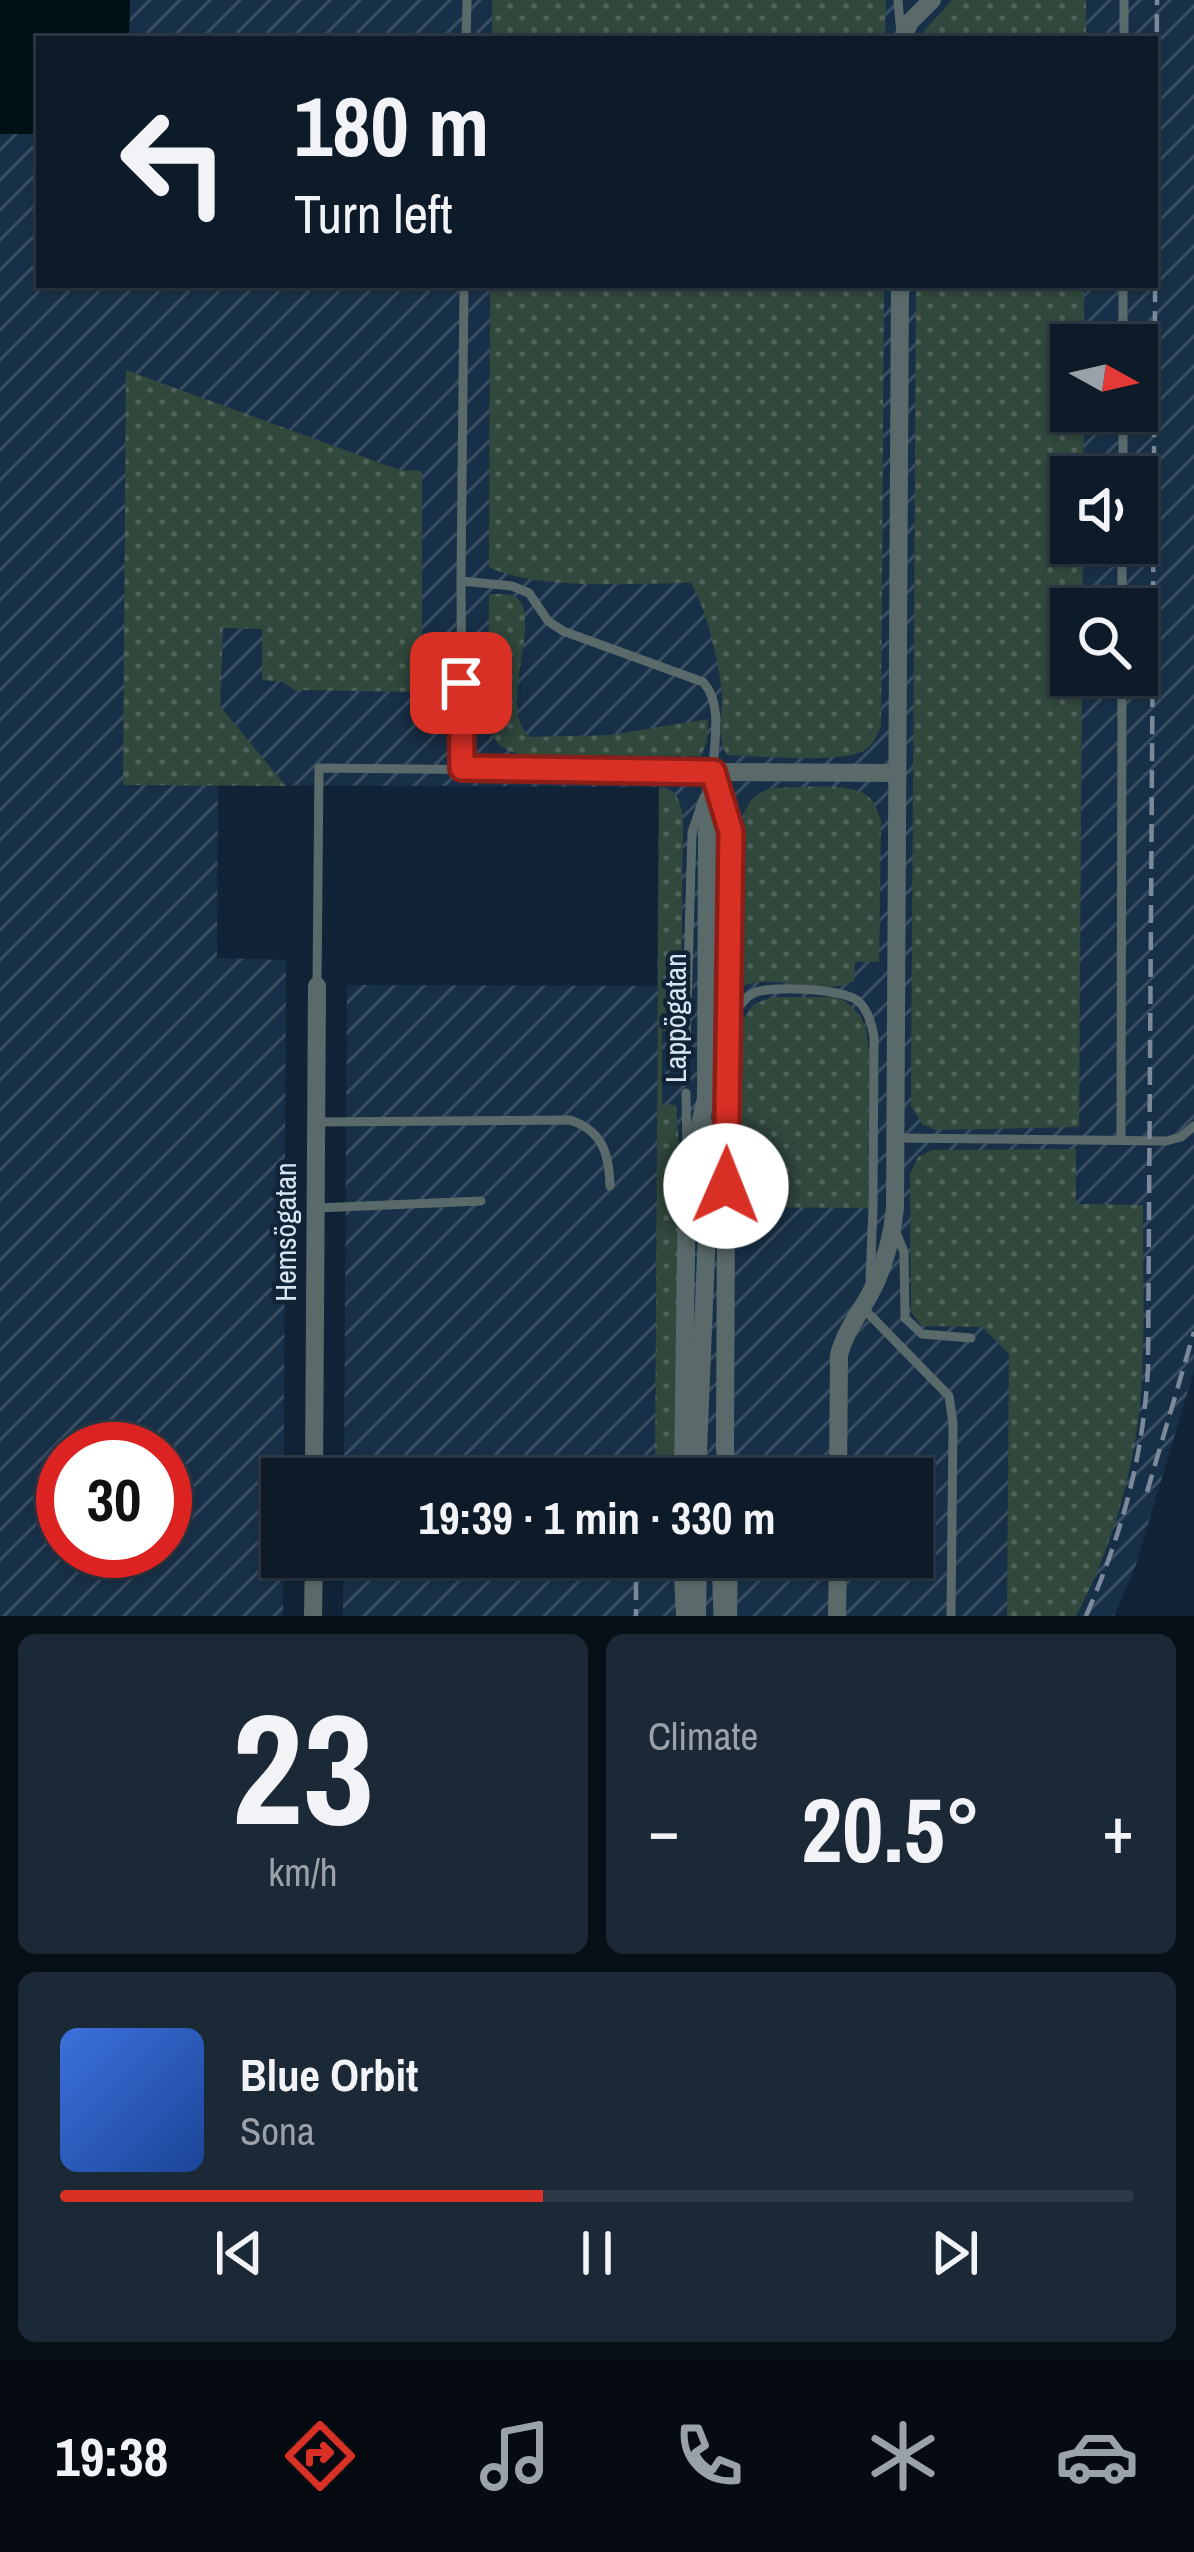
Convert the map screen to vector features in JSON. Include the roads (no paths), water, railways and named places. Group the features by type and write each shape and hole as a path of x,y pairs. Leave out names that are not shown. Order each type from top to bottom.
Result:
{"street":[{"path":"903,36 932,0"},
{"path":"838,1458 838,1355 878,1278 893,1226 900,288"},
{"path":"713,772 897,773"},
{"name":"Lappögatan","path":"696,1096 717,1186 730,1020 731,832 713,772"},
{"name":"Lappögatan","path":"683,1458 687,1180 696,1096 713,772"},
{"name":"Hemsögatan","path":"314,1458 317,986"},
{"path":"698,1458 717,1207 726,1458"},
{"path":"313,1616 314,1578"},
{"path":"683,1578 685,1616"},
{"path":"697,1616 698,1578"},
{"path":"728,1616 729,1578"},
{"path":"837,1616 838,1578"}],"lane":[{"path":"466,36 467,0"},
{"path":"898,0 902,36"},
{"path":"1124,0 1124,36"},
{"path":"462,768 464,288"},
{"path":"1123,288 1123,324"},
{"path":"461,581 512,586 529,593 548,621 563,631 703,682 712,691 713,772 692,832 686,1042"},
{"path":"1121,1140 1122,696"},
{"path":"317,986 319,768 713,772"},
{"path":"730,1020 748,996 773,989 844,994 858,1001 869,1017 874,1037 873,1208 866,1302 949,1396 953,1423 951,1616"},
{"path":"316,1122 570,1120 597,1136 609,1163 610,1186"},
{"path":"895,1138 1172,1139 1194,1126"},
{"path":"317,1208 481,1201"},
{"path":"893,1226 904,1252 905,1318 922,1334 971,1338"},
{"path":"717,1578 718,1616"}],"railway":[{"path":"1157,0 1157,36"},
{"path":"1086,1616 1129,1495 1148,1369 1155,288"},
{"path":"1147,1492 1194,1332"},
{"path":"636,1582 636,1616"}]}
